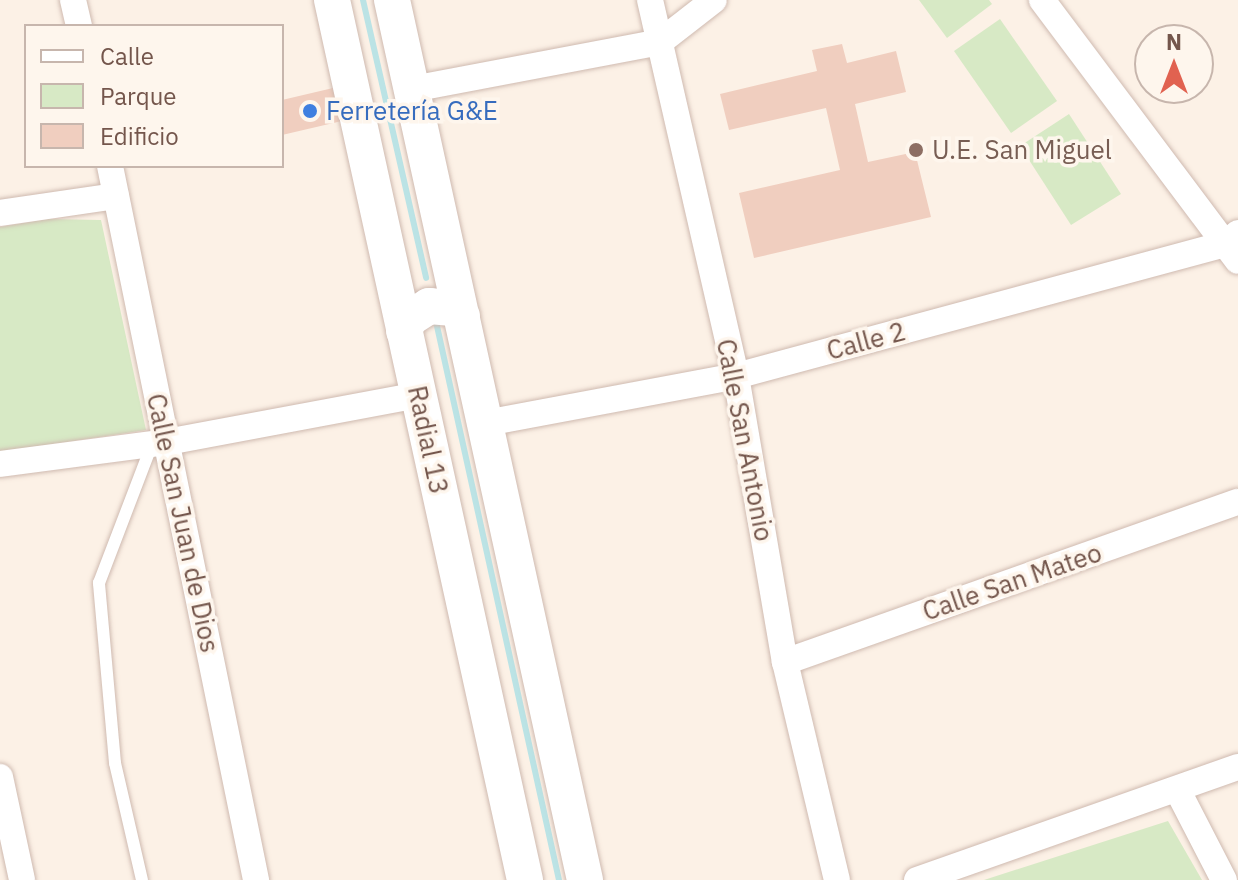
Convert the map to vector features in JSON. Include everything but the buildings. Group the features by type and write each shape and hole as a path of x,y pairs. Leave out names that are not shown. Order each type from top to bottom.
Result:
{"main road":[{"name":"Radial 13","path":"332,0 525,880"},
{"path":"392,0 585,880"},
{"path":"393,281 419,292 432,289 452,271"},
{"path":"404,331 418,311 429,306 453,308 462,316"}],"street":[{"path":"73,0 79,24"},
{"name":"Calle San Antonio","path":"650,0 736,376 785,662 837,880"},
{"path":"412,89 660,42 714,0"},
{"path":"1042,0 1234,246"},
{"name":"Calle San Juan de Dios","path":"110,168 160,443 256,880"},
{"path":"0,213 116,196"},
{"name":"Calle 2","path":"486,423 736,376 1234,246"},
{"path":"0,464 160,443 418,395"},
{"name":"Calle San Mateo","path":"785,662 1238,502"},
{"path":"917,880 1178,791 1238,767"},
{"path":"0,777 22,880"},
{"path":"1178,791 1224,880"}],"lane":[{"path":"142,880 115,763 99,583 160,443"}],"green space":[{"path":"919,0 989,0 992,4 947,38"},
{"path":"1000,19 1057,101 1011,133 954,51"},
{"path":"1069,114 1121,194 1071,225 1020,146"},
{"path":"48,219 101,220 146,430 0,452 0,227"},
{"path":"1168,821 1202,880 984,880"}],"waterway":[{"path":"363,0 426,278"},
{"path":"435,317 559,880"}],"place":[{"name":"Ferretería G&E","path":"310,111"},
{"name":"U.E. San Miguel","path":"916,150"}]}
